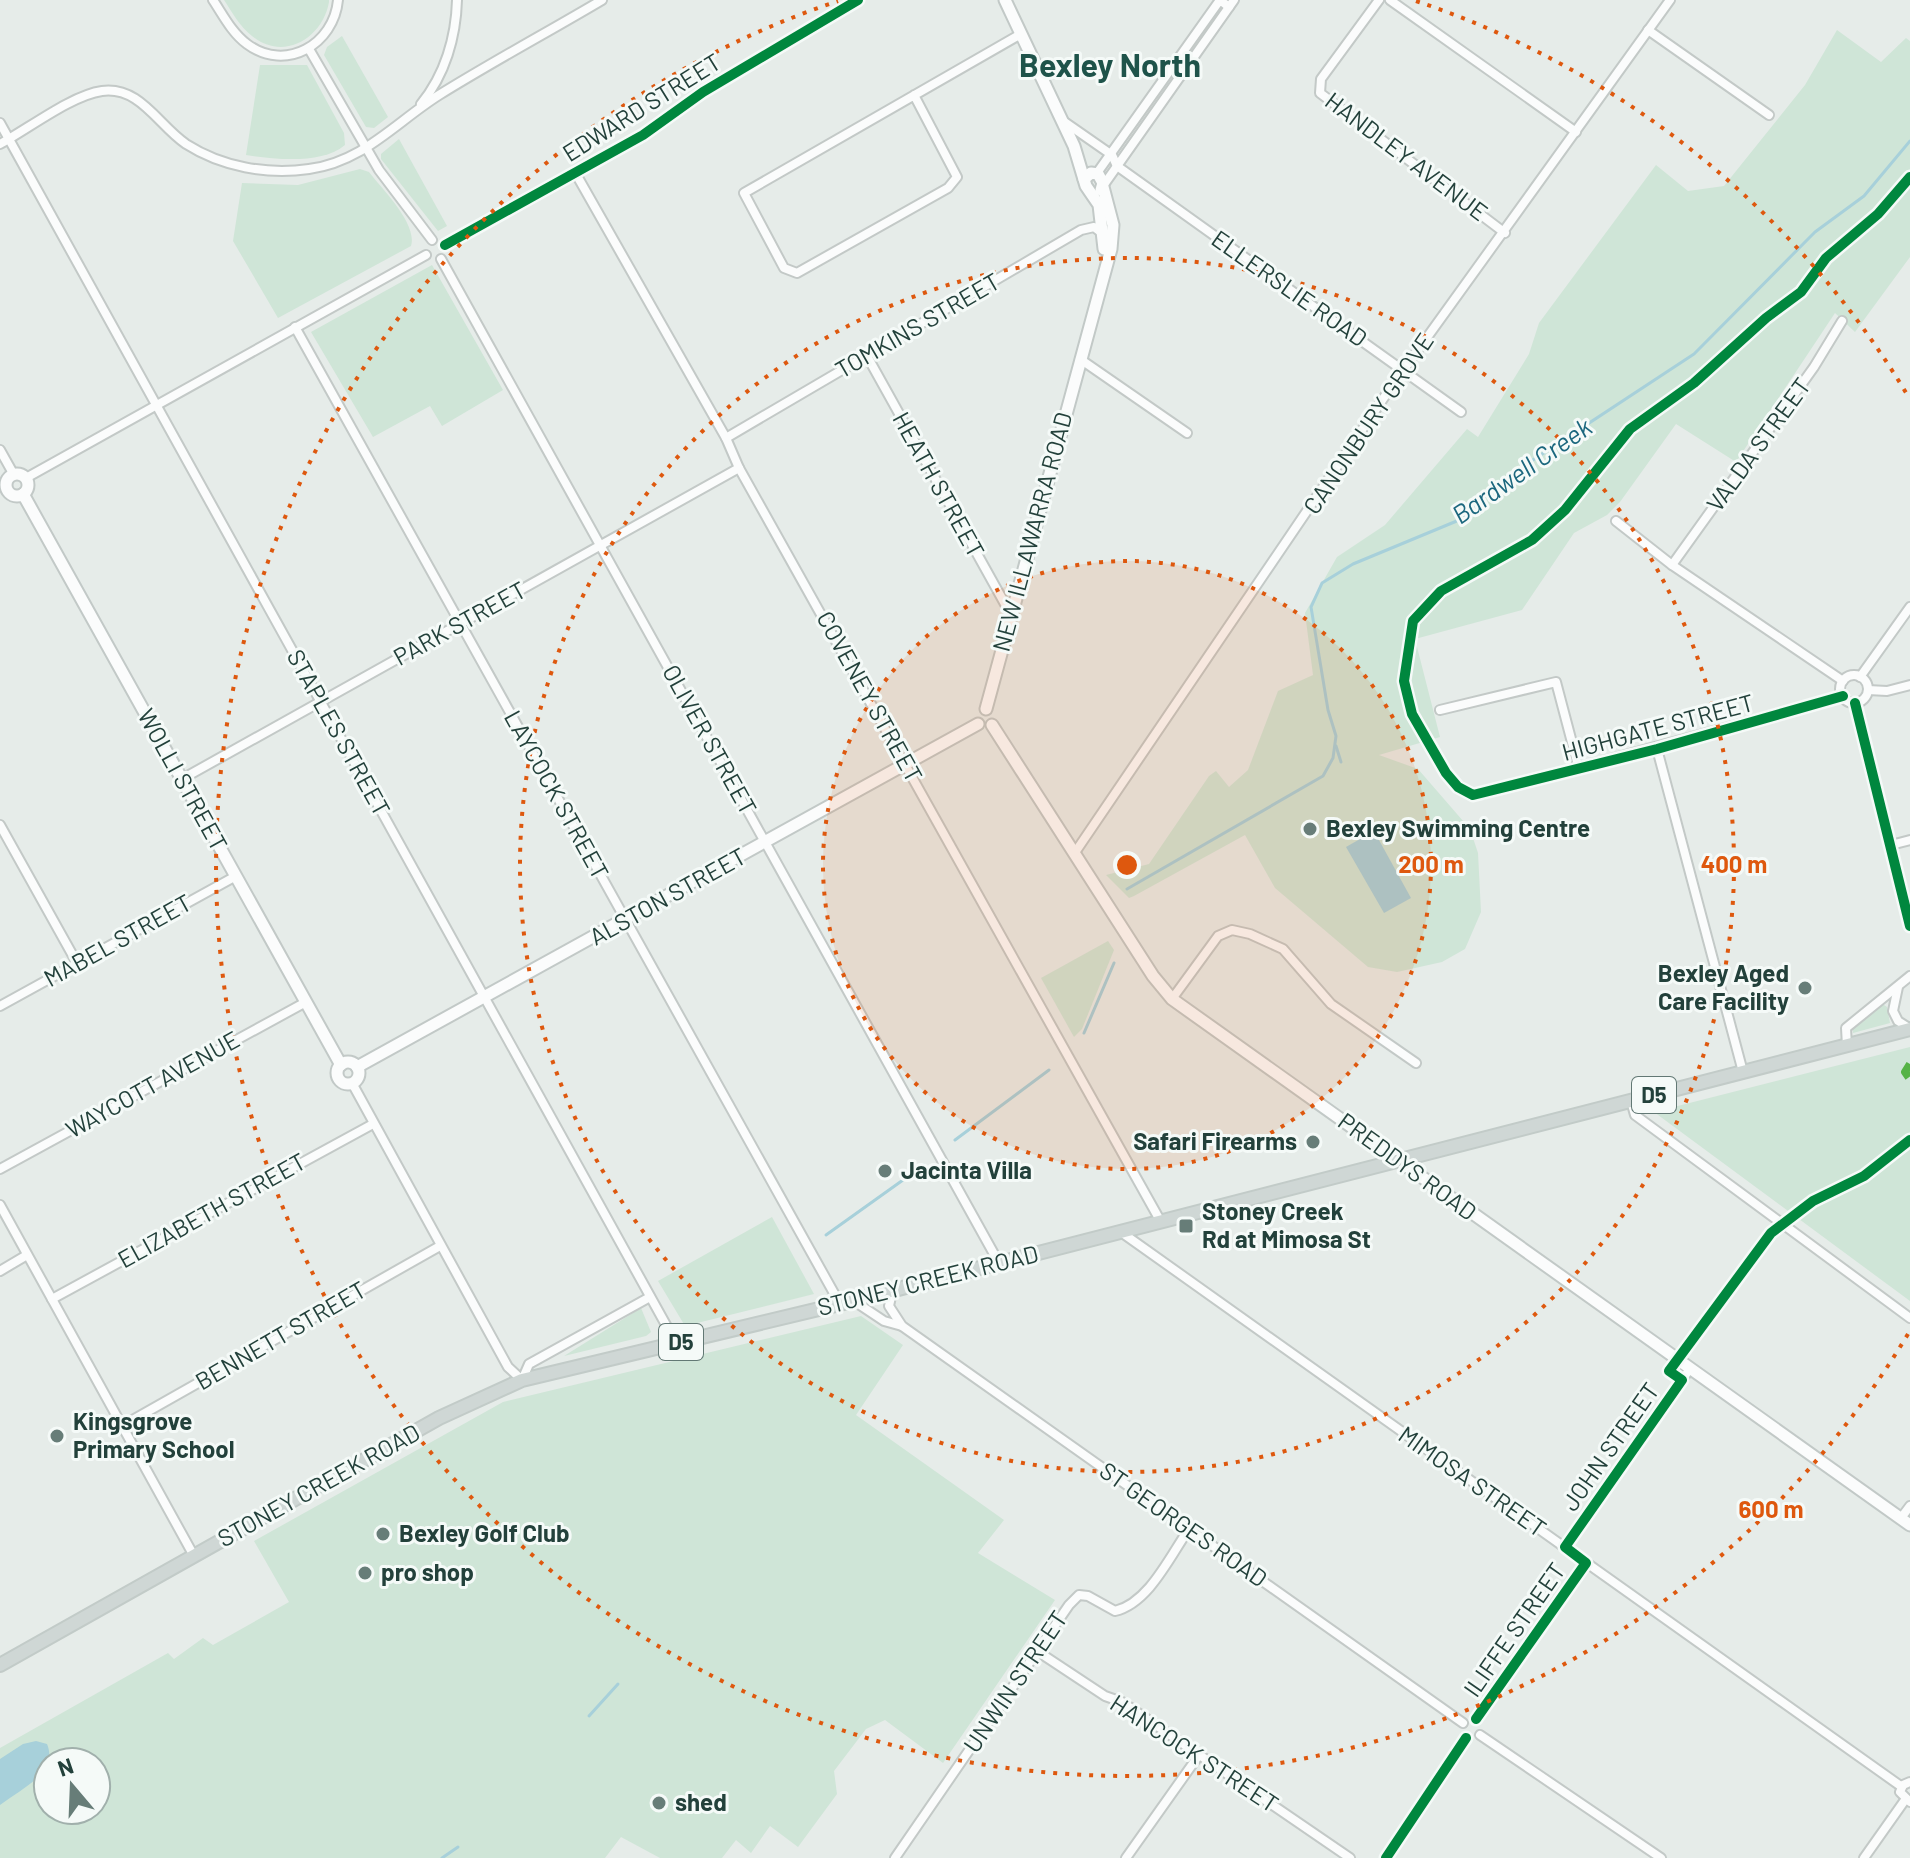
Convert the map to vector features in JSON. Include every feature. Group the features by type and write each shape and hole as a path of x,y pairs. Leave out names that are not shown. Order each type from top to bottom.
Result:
{"main road":[{"name":"NEW ILLAWARRA ROAD","path":"1005,0 1099,206 1105,240 1080,357"},
{"name":"NEW ILLAWARRA ROAD","path":"978,724 977,714 986,709 1113,241 1113,225 1103,186 1069,136"},
{"path":"1096,173 1087,185 1098,192 1103,186"},
{"path":"20,476 28,485 23,494 14,495 4,490 7,481 20,476"},
{"name":"WOLLI STREET","path":"23,494 341,1065"},
{"name":"PREDDYS ROAD","path":"986,709 994,714 992,725 1074,854 1153,976 1172,999 1905,1522"},
{"path":"978,724 992,725"},
{"name":"ALSTON STREET","path":"357,1067 978,724"},
{"name":"STONEY CREEK ROAD","path":"0,1665 461,1406 522,1380 854,1301 1910,1029"},
{"path":"348,1063 357,1067 358,1076 352,1083 339,1079 341,1065 348,1063"}],"street":[{"path":"213,0 234,31 250,46 280,55 309,49 330,29 338,0"},
{"path":"412,114 443,68 454,29 457,0"},
{"path":"4,142 88,95 112,90 139,100 187,144 236,165 268,171 313,169 366,148 412,114 602,0"},
{"name":"EDWARD STREET","path":"445,245 643,135 703,92 858,0"},
{"path":"1096,173 1112,155 1220,0 1232,3 1103,186"},
{"name":"HANDLEY AVENUE","path":"1379,0 1321,79 1320,93 1505,233"},
{"path":"1390,0 1576,132"},
{"name":"CANONBURY GROVE","path":"1074,854 1405,369 1670,0"},
{"path":"1648,30 1769,115"},
{"path":"914,95 954,164 957,177 948,188 797,273 784,268 744,193 914,95 1021,34"},
{"path":"309,49 366,148 432,240 445,245 446,253 441,259 431,260 426,255 425,248 432,240"},
{"path":"1060,116 1077,133 1112,155 1117,166"},
{"name":"STAPLES STREET","path":"0,123 4,142 157,406 676,1343"},
{"name":"ELLERSLIE ROAD","path":"1117,166 1405,369 1461,412"},
{"name":"COVENEY STREET","path":"576,174 1161,1222"},
{"name":"TOMKINS STREET","path":"726,438 1081,230 1096,227 1105,240"},
{"path":"0,450 20,476 157,406 426,255"},
{"name":"OLIVER STREET","path":"441,259 999,1263"},
{"name":"VALDA STREET","path":"1672,565 1814,367 1842,321"},
{"name":"LAYCOCK STREET","path":"295,327 840,1304"},
{"name":"HEATH STREET","path":"867,356 1010,613"},
{"path":"1080,357 1187,433"},
{"name":"PARK STREET","path":"182,779 739,468"},
{"path":"1616,521 1672,565 1843,681"},
{"path":"1860,677 1910,607"},
{"path":"1843,681 1851,676 1860,677"},
{"path":"1860,677 1868,690"},
{"path":"1843,681 1843,696 1855,703 1910,926"},
{"path":"1440,710 1556,682 1579,769"},
{"path":"1868,690 1887,691 1910,685"},
{"path":"1855,703 1865,698 1868,690"},
{"name":"HIGHGATE STREET","path":"1482,794 1657,749 1843,696"},
{"path":"1657,749 1743,1072"},
{"path":"0,825 77,963"},
{"path":"1891,845 1910,840"},
{"name":"MABEL STREET","path":"0,1006 236,876"},
{"path":"1172,999 1218,936 1232,930 1250,934 1283,949 1331,1004 1416,1063"},
{"path":"1847,1046 1846,1028 1910,976"},
{"path":"1899,986 1893,1011 1898,1021 1910,1029"},
{"name":"WAYCOTT AVENUE","path":"0,1169 306,1002"},
{"path":"352,1083 508,1367 522,1380 529,1364 650,1297"},
{"path":"1631,1101 1635,1115 1910,1318"},
{"name":"ELIZABETH STREET","path":"52,1299 373,1124"},
{"path":"0,1205 194,1556"},
{"name":"MIMOSA STREET","path":"1121,1232 1586,1563 1906,1784"},
{"name":"BENNETT STREET","path":"122,1426 440,1246"},
{"path":"0,1271 27,1255"},
{"path":"899,1289 891,1297 889,1306 902,1326"},
{"name":"ST GEORGES ROAD","path":"854,1301 884,1321 902,1326 1463,1723"},
{"name":"JOHN STREET","path":"1565,1547 1689,1370"},
{"path":"1905,1522 1910,1506"},
{"name":"UNWIN STREET","path":"895,1858 1079,1595 1088,1596 1115,1611 1128,1608 1147,1589 1189,1529"},
{"name":"ILIFFE STREET","path":"1476,1719 1586,1563"},
{"name":"HANCOCK STREET","path":"1037,1651 1105,1696 1122,1702 1350,1858"},
{"path":"1466,1738 1461,1729 1463,1723 1476,1719 1482,1726 1480,1735"},
{"path":"1466,1738 1480,1735"},
{"path":"1480,1735 1661,1858"},
{"path":"1386,1858 1466,1738"},
{"path":"1126,1858 1199,1755"},
{"path":"1864,1858 1907,1801 1906,1784"}],"green space":[{"path":"224,0 329,2 319,26 310,35 300,42 276,47 248,32"},
{"path":"1837,30 1881,62 1906,38 1910,41 1910,257 1855,332 1835,313 1736,462 1676,424 1620,502 1607,515 1574,533 1522,610 1415,639 1440,737 1379,755 1418,769 1470,829 1478,853 1481,912 1465,949 1442,962 1397,972 1368,967 1275,888 1245,835 1129,898 1106,875 1149,864 1209,776 1216,771 1229,787 1248,770 1278,691 1313,675 1305,613 1337,557 1385,525 1467,429 1478,437 1529,354 1539,323 1656,165 1688,191 1724,186 1805,85"},
{"path":"342,36 388,117 374,128 366,127 324,55 327,47"},
{"path":"260,65 307,65 344,133 345,145 324,156 311,158 246,155"},
{"path":"399,139 447,226 438,231 381,159 381,154"},
{"path":"360,169 369,172 398,207 412,237 411,246 278,318 233,241 242,183 298,185"},
{"path":"432,265 503,390 442,426 430,406 373,437 311,332"},
{"path":"1108,941 1114,950 1082,1029 1074,1037 1041,978"},
{"path":"1881,1003 1887,1007 1890,1023 1853,1033 1853,1028"},
{"path":"1910,1047 1910,1301 1654,1112"},
{"path":"772,1217 814,1294 685,1326 658,1281"},
{"path":"641,1308 651,1332 646,1336 564,1356"},
{"path":"861,1316 903,1345 856,1415 1004,1520 978,1553 1055,1600 943,1763 885,1720 866,1729 834,1771 837,1794 798,1847 770,1826 751,1853 736,1840 722,1858 660,1858 621,1837 605,1858 0,1858 0,1748 168,1653 174,1659 203,1638 213,1645 289,1602 254,1541 503,1402"}],"water":[{"path":"1374,831 1411,898 1384,913 1346,847"},
{"path":"36,1741 47,1746 32,1746 32,1782 0,1805 0,1759 23,1744"}],"waterway":[{"name":"Bardwell Creek","path":"1127,889 1323,776 1333,758 1336,736 1328,710 1311,607 1322,583 1353,564 1464,518 1498,483 1694,354 1815,232 1864,196 1910,141"},
{"path":"1336,746 1341,762"},
{"name":"Bardwell Creek","path":"1084,1033 1114,963"},
{"name":"Bardwell Creek","path":"955,1140 1049,1070"},
{"name":"Bardwell Creek","path":"826,1235 924,1165"},
{"name":"Bardwell Creek","path":"589,1716 618,1684"},
{"name":"Bardwell Creek","path":"442,1858 458,1847"}],"marked path":[{"path":"1910,1064 1905,1072 1910,1079"}],"cycle path":[{"path":"445,245 643,135 703,92 858,0"},
{"path":"1843,696 1657,749 1473,795 1458,787 1446,773 1412,714 1404,681 1413,621 1441,591 1532,540 1565,510 1630,429 1694,383 1766,318 1801,292 1826,258 1878,214 1910,177"},
{"path":"1855,703 1910,926"},
{"path":"1476,1719 1586,1563 1565,1547 1682,1380 1669,1371 1771,1233 1813,1201 1864,1176 1910,1140"},
{"path":"1386,1858 1466,1738"}],"place":[{"name":"Bexley Swimming Centre","path":"1310,829"},
{"name":"Bexley Aged Care Facility","path":"1805,988"},
{"name":"Safari Firearms","path":"1313,1142"},
{"name":"Jacinta Villa","path":"885,1171"},
{"name":"Stoney Creek Rd at Mimosa St","path":"1186,1226"},
{"name":"Kingsgrove Primary School","path":"57,1436"},
{"name":"Bexley Golf Club","path":"383,1534"},
{"name":"pro shop","path":"365,1573"},
{"name":"shed","path":"659,1803"}],"district":[{"name":"Bexley North","path":"1110,66"}]}
